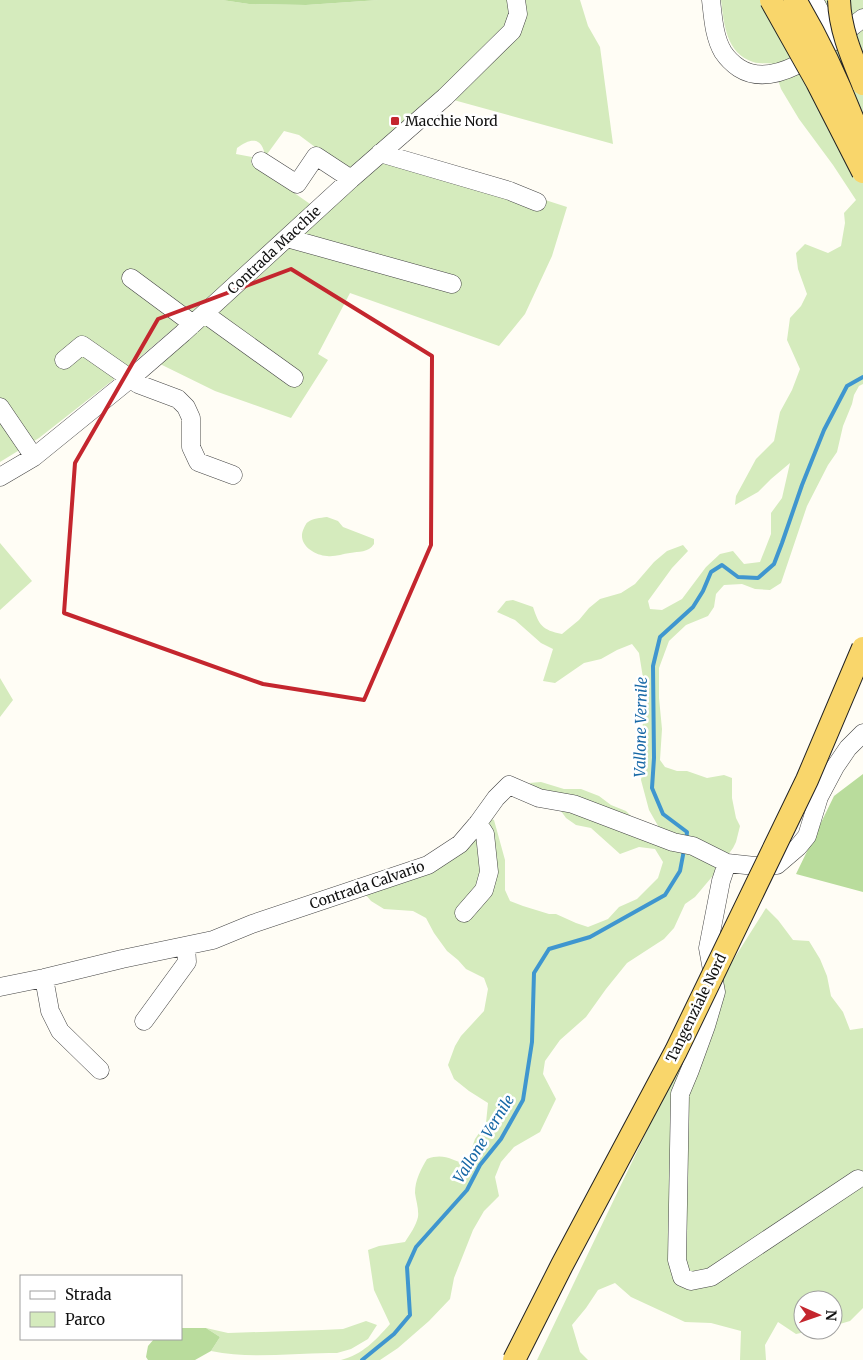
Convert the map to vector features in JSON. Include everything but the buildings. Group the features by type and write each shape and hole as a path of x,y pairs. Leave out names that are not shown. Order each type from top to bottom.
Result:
{"main road":[{"path":"771,0 817,82 863,172"},
{"path":"795,0 826,57 852,115 863,146"},
{"path":"839,0 839,9 846,41 863,84"},
{"name":"Tangenziale Nord","path":"514,1360 676,1050 807,780 863,648"}],"street":[{"name":"Contrada Macchie","path":"0,477 34,457 130,379 199,319 380,153 445,97 512,31 518,14 516,0"},
{"path":"710,0 716,33 723,52 743,70 756,74 768,74 792,68 802,63 863,18"},
{"path":"814,0 835,40"},
{"path":"380,153 510,191 537,202"},
{"path":"261,161 297,184 316,156 351,179"},
{"path":"287,238 452,284"},
{"path":"131,278 294,378"},
{"path":"64,360 82,345 138,384 178,399 186,407 191,418 191,447 198,462 233,475"},
{"path":"0,407 34,457"},
{"name":"Contrada Calvario","path":"0,987 213,940 252,924 428,865 460,844 496,798 510,785 539,798 573,804 673,842 693,846 727,863 755,866 777,865 798,848 807,836 819,796 848,748 863,733"},
{"path":"464,913 484,890 489,872 486,834 478,822"},
{"path":"727,863 721,881 708,948 716,992 706,1026 680,1094 677,1260 682,1277 690,1281 711,1277 858,1179"},
{"path":"144,1021 187,962 186,946"},
{"path":"44,978 50,1011 60,1031 100,1070"}],"highlighted area":[{"path":"291,269 432,356 431,545 364,700 263,684 64,613 75,463 158,319"}],"green space":[{"path":"0,0 222,0 249,4 306,5 379,0 510,0 511,2 508,25 498,39 351,174 299,135 284,131 265,157 262,146 256,141 247,142 237,148 236,154 252,157 251,163 313,206 232,279 113,380 39,438 0,462"},
{"path":"222,0 379,0 306,5 249,4"},
{"path":"521,0 580,0 588,26 600,47 613,144 450,99 496,59 521,22"},
{"path":"721,0 863,0 863,384 859,386 854,395 843,426 837,452 828,465 807,506 781,583 770,590 755,589 742,584 724,585 716,594 714,607 708,616 686,625 669,641 659,668 662,729 660,760 665,767 677,771 687,771 707,778 724,775 732,778 732,798 736,818 740,826 736,842 711,878 695,897 685,904 674,928 664,939 627,963 586,1017 560,1040 545,1061 543,1074 556,1099 540,1132 514,1147 501,1162 495,1177 499,1196 484,1211 473,1230 454,1278 450,1299 429,1321 398,1348 380,1360 341,1360 356,1354 368,1346 390,1324 374,1290 368,1250 379,1246 405,1242 418,1217 415,1188 427,1159 442,1157 466,1165 475,1139 486,1123 488,1103 454,1079 448,1065 461,1036 484,1011 488,989 484,978 466,969 447,951 426,918 413,911 384,909 371,901 366,895 419,877 430,871 451,854 487,817 494,820 505,860 505,890 510,901 549,914 556,914 588,927 608,919 619,907 637,899 658,878 663,862 655,849 639,847 620,854 591,828 576,825 566,818 545,792 529,783 541,782 564,789 581,789 599,796 611,805 626,811 635,820 661,831 649,810 641,780 645,753 642,715 644,684 639,653 632,644 601,659 584,663 555,683 543,681 553,649 541,643 515,620 497,612 506,601 513,600 533,607 542,626 550,631 562,634 600,599 621,593 635,584 654,562 667,551 683,545 688,551 672,568 648,601 650,609 662,610 682,599 706,567 720,554 733,551 744,564 760,562 771,534 771,513 782,498 790,463 758,492 735,505 736,496 756,459 774,441 780,412 792,390 800,369 787,340 790,318 801,306 807,294 798,269 796,253 805,244 828,253 841,246 845,223 844,213 856,200 799,119 781,89 773,64 753,62 744,58 732,45 725,28"},
{"path":"392,151 567,207 552,256 525,314 499,346 350,293 318,354 328,360 291,418 215,391 160,364 251,283"},
{"path":"327,517 338,521 343,527 374,539 374,544 366,550 333,556 311,551 302,539 304,528 310,521"},
{"path":"0,543 32,581 0,610"},
{"path":"0,678 13,700 0,717"},
{"path":"863,774 863,892 796,874 834,796"},
{"path":"766,908 793,940 809,941 820,959 827,976 831,996 843,1012 850,1030 863,1028 863,1308 850,1321 843,1323 843,1290 793,1290 793,1332 778,1322 765,1345 766,1360 740,1360 741,1331 711,1323 685,1322 631,1297 615,1283 598,1290 572,1325 580,1352 588,1360 537,1360 667,1089 730,965"},
{"path":"366,1321 377,1325 368,1339 351,1349 337,1353 242,1355 211,1351 220,1337 206,1328 228,1333 322,1330 343,1329"},
{"path":"182,1328 206,1328 220,1337 211,1351 195,1360 148,1360 146,1357 148,1346 153,1340 182,1340"}],"waterway":[{"name":"Vallone Vernile","path":"686,841 687,832 663,814 652,788 654,758 653,666 660,637 693,607 703,591 711,572 722,565 738,577 758,578 774,564 824,430 847,386 863,377"},
{"name":"Vallone Vernile","path":"362,1360 394,1334 410,1315 407,1267 416,1247 467,1190 480,1165 501,1139 523,1100 532,1042 534,973 549,949 590,937 665,895 680,871 684,850"}],"place":[{"name":"Macchie Nord","path":"395,121"}]}
